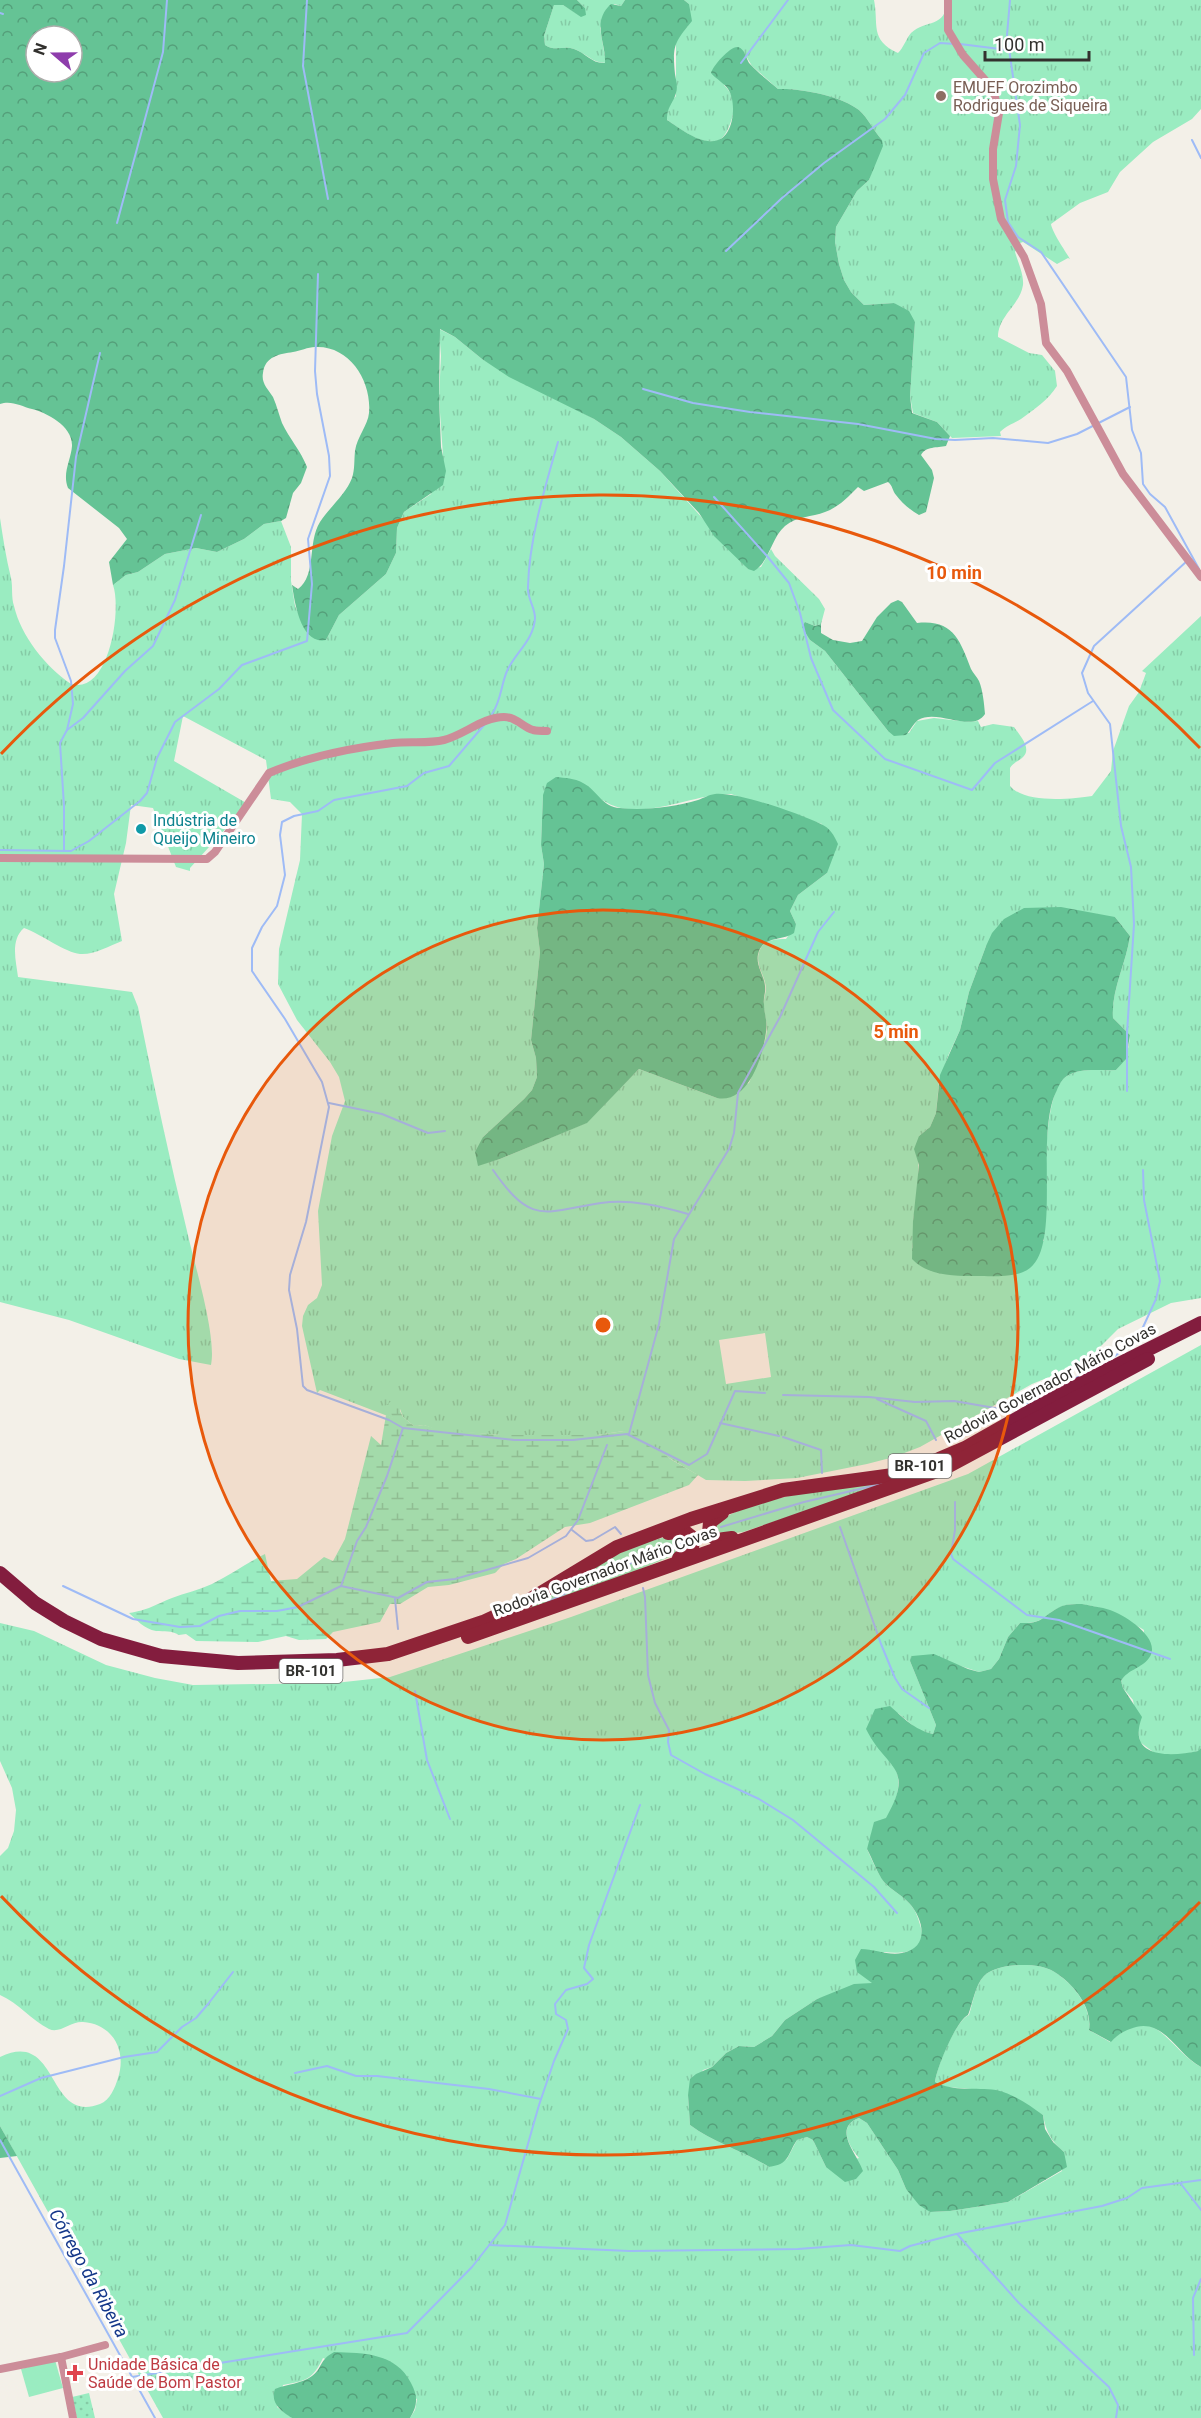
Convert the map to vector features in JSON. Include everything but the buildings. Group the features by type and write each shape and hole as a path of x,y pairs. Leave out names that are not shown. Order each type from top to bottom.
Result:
{"highway":[{"name":"Rodovia Governador Mário Covas","path":"0,1573 35,1603 64,1621 101,1639 141,1652 184,1660 213,1662 318,1661 388,1654 483,1622 526,1602 617,1548 691,1519 783,1490 893,1474 965,1448 1069,1389 1201,1323"},
{"name":"Rodovia Governador Mário Covas","path":"0,1584 30,1608 75,1635 139,1659 171,1666 214,1671 300,1671 364,1666 412,1657 895,1487 967,1458 1201,1331"},
{"path":"783,1490 722,1514 710,1522 709,1533 714,1539 721,1540 796,1521"},
{"path":"617,1548 673,1532 684,1531 693,1538 694,1545 690,1552 630,1581"}],"street":[{"path":"948,0 948,30 963,55 993,89 999,113 993,149 993,179 1001,219 1024,257 1041,304 1046,343 1067,371 1123,474 1201,577"},
{"path":"0,858 207,859 215,852 269,773 281,768 313,756 357,748 396,742 443,741 491,720 505,717 533,730 547,731"},
{"path":"0,2369 61,2357 105,2345"},
{"path":"61,2357 73,2418"}],"green space":[{"path":"0,0 577,0 585,8 586,15 581,17 563,5 554,5 544,36 545,45 553,48 574,49 596,62 605,63 601,25 605,11 611,4 621,6 625,0 684,0 689,4 692,21 676,44 674,64 677,91 668,111 667,120 705,141 718,140 728,132 733,110 731,95 728,89 711,73 722,57 738,47 744,52 749,63 778,89 820,94 852,105 862,113 882,140 883,146 869,180 857,191 836,227 835,242 839,264 851,292 864,305 894,303 909,311 915,322 910,396 912,413 937,422 950,436 946,446 929,449 921,455 932,470 934,478 926,512 919,515 909,508 898,498 888,482 864,491 858,487 830,510 800,518 785,526 776,537 764,561 754,571 748,569 714,536 699,513 660,471 621,437 594,419 509,377 455,337 440,329 441,447 446,471 443,485 404,512 397,528 396,553 386,574 339,615 326,640 317,640 305,630 301,622 292,585 298,589 308,576 316,530 352,478 356,446 369,413 367,389 362,378 356,368 339,352 312,347 274,357 264,367 264,383 273,397 282,423 307,467 301,483 293,493 286,518 264,524 244,539 217,552 196,548 165,554 138,572 126,575 113,585 109,562 127,539 119,528 68,488 66,472 72,446 68,432 45,414 8,403 0,404"},
{"path":"577,0 625,0 621,6 614,4 600,28 606,63 574,49 553,48 545,45 544,36 554,5 563,5 579,15 585,8"},
{"path":"684,0 874,0 879,37 883,43 898,53 911,33 943,15 948,0 1201,0 1201,109 1192,119 1153,142 1120,172 1108,192 1080,203 1051,224 1056,237 1070,259 1057,264 1023,242 1015,252 1022,273 1023,285 1018,299 1001,323 998,337 1029,353 1042,355 1055,371 1057,386 1050,396 1000,432 1001,436 952,438 937,422 913,413 910,396 915,322 894,303 864,305 851,292 844,280 835,242 836,227 857,191 869,180 882,140 859,110 852,105 820,94 778,89 752,66 743,51 734,48 724,85 732,96 734,112 723,137 712,141 698,139 666,119 669,104 676,96 676,40 688,26 689,4"},
{"path":"439,329 455,337 482,359 594,419 621,437 660,471 748,569 761,567 771,549 775,556 819,599 825,609 821,624 815,626 805,622 810,640 825,651 888,731 909,733 917,721 934,718 978,721 981,727 993,724 1014,727 1026,751 1022,758 1010,768 1010,786 1026,796 1049,799 1092,796 1111,771 1113,751 1129,706 1139,692 1146,673 1142,671 1201,616 1201,1298 1171,1303 1118,1329 1092,1355 1077,1366 1032,1384 920,1447 867,1464 797,1478 745,1481 706,1480 624,1431 597,1435 500,1435 438,1430 424,1425 414,1426 403,1417 400,1409 398,1420 320,1390 317,1393 302,1326 308,1305 317,1298 322,1285 318,1211 332,1136 345,1101 339,1077 297,1020 278,984 279,949 300,860 302,814 290,802 271,799 266,760 183,716 174,761 248,804 190,868 190,871 176,867 153,808 131,805 126,843 114,894 122,941 96,952 80,954 24,928 17,938 15,951 18,977 132,992 138,1007 204,1299 211,1336 211,1365 179,1359 69,1320 0,1302 0,518 17,617 35,650 71,684 84,684 95,677 110,648 116,613 113,585 126,575 138,572 165,554 196,548 217,552 244,539 264,524 281,521 291,547 291,581 295,606 304,626 326,640 339,615 386,574 396,553 397,528 404,512 431,494 443,456 439,398 441,356","holes":["731,794 822,824 827,873 798,895 790,911 796,924 786,939 766,943 759,952 758,961 766,988 764,1005 767,1029 762,1050 749,1083 717,1098 639,1069 586,1123 500,1159 478,1165 483,1137 524,1099 532,1090 537,1077 536,1058 531,1040 540,952 537,928 544,864 541,845 543,795 597,796 612,805 628,809 645,809","1115,917 1130,936 1116,987 1113,1008 1113,1018 1130,1035 1128,1050 1116,1070 1079,1071 1067,1076 1058,1086 1048,1127 1044,1241 912,1248 918,1187 919,1136 930,1127 936,1113 939,1082 960,1030 969,992 986,946","765,1333 771,1377 726,1384 719,1340"]},
{"path":"898,600 902,602 917,623 939,624 947,628 959,641 979,681 985,714 979,720 963,722 926,717 918,720 906,735 894,736 825,651 810,640 802,627 805,622 815,626 821,624 821,633 833,640 850,643 862,641 877,617 891,603"},
{"path":"556,777 580,781 609,805 620,808 649,809 698,800 715,794 738,796 798,814 821,824 831,832 838,844 827,873 798,895 790,911 796,924 794,933 765,943 759,951 758,965 765,988 766,1032 752,1077 737,1094 728,1098 717,1098 639,1069 587,1123 478,1166 475,1152 483,1137 524,1099 532,1090 537,1077 536,1058 531,1040 540,952 537,928 544,864 541,845 543,795 547,783"},
{"path":"1061,907 1115,917 1130,936 1116,987 1113,1008 1113,1018 1130,1035 1126,1059 1116,1070 1085,1070 1073,1073 1061,1082 1058,1088 1051,1109 1048,1133 1047,1212 1044,1235 1039,1255 1030,1268 1012,1275 997,1276 959,1276 934,1272 918,1265 912,1259 913,1221 919,1165 914,1149 919,1136 930,1127 936,1113 940,1075 960,1030 969,992 992,933 1004,919 1024,908"},
{"path":"1201,1345 1201,1748 1199,1751 1175,1756 1157,1755 1140,1742 1133,1700 1123,1688 1121,1681 1127,1671 1141,1665 1144,1630 1105,1610 1073,1604 1057,1608 1036,1622 1020,1623 1008,1637 999,1659 991,1669 979,1672 952,1663 910,1661 936,1725 933,1734 918,1730 898,1713 885,1756 894,1767 898,1778 898,1790 889,1815 867,1849 884,1882 906,1900 915,1911 921,1928 920,1943 906,1952 884,1952 873,1983 817,1999 785,2020 772,2036 754,2047 739,2046 726,2053 712,2067 703,2070 688,2095 690,2125 769,2167 787,2159 797,2140 807,2137 813,2140 826,2167 859,2158 849,2142 847,2131 848,2126 859,2118 867,2123 898,2170 906,2189 930,2212 950,2211 1008,2202 1062,2171 1064,2152 1050,2136 1043,2115 997,2091 946,2087 935,2082 948,2045 958,2026 969,2015 976,1989 984,1976 1007,1966 1044,1967 1073,1987 1084,2003 1089,2030 1110,2042 1125,2030 1139,2025 1150,2026 1160,2032 1201,2067 1201,2418 410,2418 415,2410 417,2399 323,2358 316,2371 308,2378 283,2385 277,2407 292,2418 163,2418 0,2126 0,2057 19,2052 33,2055 44,2065 60,2091 70,2101 83,2107 100,2104 109,2097 118,2078 121,2058 110,2033 102,2028 79,2022 57,2030 49,2029 0,1995 0,1856 8,1848 14,1831 16,1810 12,1788 0,1761 0,1623 34,1631 106,1665 193,1685 335,1683 390,1677 571,1617 968,1474"},
{"path":"394,1399 403,1417 414,1426 424,1425 438,1429 500,1435 597,1435 624,1431 634,1433 698,1475 689,1485 590,1523 565,1527 516,1559 504,1564 495,1573 449,1585 428,1587 400,1604 390,1604 380,1622 333,1632 326,1639 299,1640 286,1636 258,1642 196,1641 186,1634 179,1635 148,1628 129,1613 147,1609 212,1584 265,1554 271,1581 297,1579 324,1557 333,1561 345,1539 371,1436 381,1445 386,1415 394,1418 385,1406"},
{"path":"901,1479 743,1532 725,1534 715,1530 716,1524 731,1514 776,1499 831,1488"},
{"path":"672,1536 685,1538 688,1545 679,1553 588,1591 524,1610 595,1567 632,1548 652,1540"},
{"path":"1082,1604 1110,1610 1133,1622 1151,1643 1152,1651 1149,1658 1121,1681 1142,1717 1139,1731 1140,1741 1146,1748 1164,1754 1187,1753 1198,1751 1201,1748 1201,2067 1160,2031 1152,2027 1142,2026 1130,2029 1119,2034 1111,2042 1089,2030 1088,2012 1084,2003 1073,1987 1059,1975 1044,1967 1007,1966 990,1972 981,1980 968,2015 958,2026 948,2045 935,2082 950,2087 1003,2092 1021,2100 1043,2115 1045,2129 1053,2142 1064,2152 1067,2167 1008,2202 930,2212 919,2205 906,2189 898,2170 867,2123 859,2118 851,2122 847,2128 847,2135 863,2171 856,2179 845,2182 826,2167 813,2140 807,2137 797,2140 781,2164 769,2167 690,2125 688,2095 690,2079 696,2074 712,2067 726,2053 739,2046 754,2047 772,2036 785,2020 817,1999 854,1984 872,1983 857,1972 855,1960 861,1949 892,1954 902,1953 911,1950 920,1939 921,1925 914,1910 906,1900 884,1882 867,1849 874,1822 886,1818 895,1801 898,1788 895,1769 866,1729 875,1709 890,1706 915,1726 933,1734 936,1725 910,1661 912,1656 934,1654 979,1672 991,1669 999,1659 1008,1637 1020,1623 1040,1620 1062,1606"},
{"path":"0,2126 17,2156 0,2158"},
{"path":"334,2352 368,2354 388,2360 397,2366 405,2373 415,2392 416,2405 410,2418 292,2418 280,2409 274,2398 275,2389 312,2376 325,2358"},
{"path":"55,2360 63,2388 29,2397 21,2369"},
{"path":"89,2393 95,2418 77,2418 72,2397"}],"waterway":[{"path":"117,223 163,52 167,0"},
{"path":"307,0 303,66 328,199"},
{"path":"741,63 788,0"},
{"path":"1010,0 1007,35 1020,125 1016,166 1005,200 1008,222 1018,237 1041,252 1126,377 1132,430 1141,453 1143,484 1150,494 1165,507 1199,569"},
{"path":"726,251 782,198 824,163 885,119 905,95 924,53 940,43 955,44"},
{"path":"960,44 1008,50"},
{"path":"1192,140 1201,158"},
{"path":"0,850 71,851 89,841 147,793 157,758 175,722 219,689 242,665 307,641 312,584 308,539 330,476 329,456 315,371 318,274"},
{"path":"64,850 60,743 67,730 73,704 71,681 55,638 55,630 76,457 100,353"},
{"path":"643,389 693,403 858,424 936,439 955,440 993,438 1048,443 1077,434 1130,407"},
{"path":"492,714 510,664 528,640 534,626 535,614 528,591 531,550 538,513 558,442"},
{"path":"714,497 789,583 800,613 811,658 833,710 885,759 972,790 995,763 1093,701"},
{"path":"67,730 83,718 125,671 153,646 175,600 201,515"},
{"path":"1127,1091 1127,1033 1134,924 1131,867 1121,826 1110,724 1088,693 1082,673 1094,646 1187,561"},
{"path":"485,724 449,766 424,773 407,786 334,800 318,811 294,816 282,822 280,835 285,875 277,906 262,927 252,948 252,971 285,1019 322,1082 329,1107 306,1222 290,1275 289,1290 297,1329 303,1386 307,1390 389,1420 403,1428 514,1440 573,1440 627,1434 689,1465 707,1454 735,1391 765,1393"},
{"path":"629,1434 659,1324 674,1239 729,1149 734,1133 738,1093 780,1017 818,932 834,912"},
{"path":"329,1103 382,1114 428,1133 445,1131"},
{"path":"493,1170 518,1200 540,1211 623,1202 656,1206 688,1214"},
{"path":"1074,1379 1115,1356 1138,1338 1156,1299 1160,1281 1144,1200 1143,1170"},
{"path":"783,1395 869,1397 915,1402 954,1401 995,1408 1014,1407 1041,1398"},
{"path":"877,1399 926,1421 936,1440"},
{"path":"720,1423 779,1436"},
{"path":"341,1586 357,1541 366,1527 387,1476 403,1428"},
{"path":"783,1437 821,1450 822,1473"},
{"path":"63,1586 133,1619 180,1627 200,1626 219,1616 240,1611 277,1611 298,1607 341,1586 398,1598 427,1582 455,1579 528,1558 566,1536 578,1520 607,1445"},
{"path":"721,1527 804,1502 881,1484"},
{"path":"955,1502 955,1530 951,1554 953,1559 1027,1615 1059,1620 1170,1659"},
{"path":"572,1530 586,1541 593,1540 615,1527 621,1534"},
{"path":"840,1527 895,1678 902,1689 929,1708"},
{"path":"548,1602 604,1574 683,1542"},
{"path":"643,1588 648,1675 655,1703 669,1730 668,1742 671,1755 759,1799 793,1820 874,1887 897,1913"},
{"path":"395,1599 398,1629"},
{"path":"415,1691 427,1760 450,1819"},
{"path":"132,2377 407,2333 472,2267 505,2225 539,2105 568,2029 566,2020 556,2014 555,2004 566,1990 587,1984 593,1979 584,1968 589,1945 640,1805"},
{"path":"0,2096 41,2078 124,2057 157,2052 182,2027 196,2018 233,1972"},
{"path":"295,2073 327,2066 356,2076 377,2076 489,2089 541,2099"},
{"name":"Córrego da Ribeira","path":"0,2140 155,2418"},
{"path":"489,2245 630,2251 798,2249 851,2245 900,2251 910,2246 956,2234 1102,2206 1127,2198 1142,2188 1201,2180"},
{"path":"1181,2184 1201,2210"},
{"path":"957,2234 1019,2303 1109,2387 1118,2405 1116,2418"},
{"path":"1194,2355 1193,2298 1201,2279"}],"place":[{"name":"EMUEF Orozimbo Rodrigues de Siqueira","path":"941,96"},
{"name":"Indústria de Queijo Mineiro","path":"141,829"},
{"name":"Unidade Básica de Saúde de Bom Pastor","path":"75,2373"}]}
